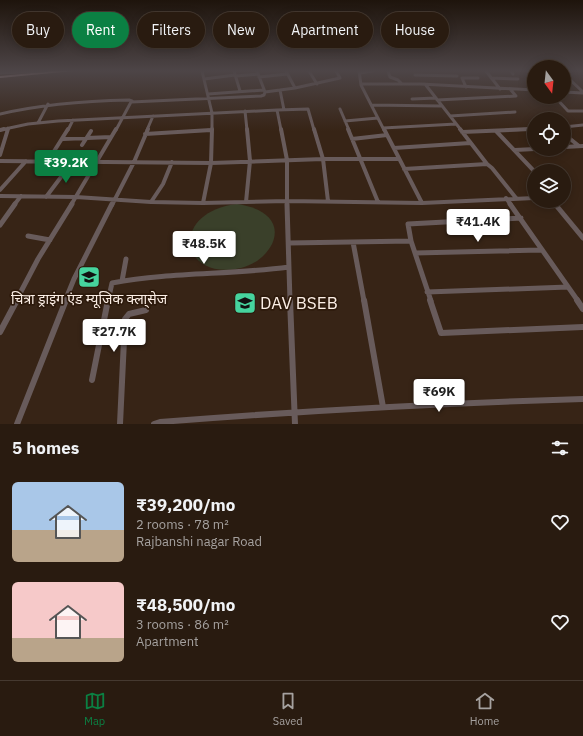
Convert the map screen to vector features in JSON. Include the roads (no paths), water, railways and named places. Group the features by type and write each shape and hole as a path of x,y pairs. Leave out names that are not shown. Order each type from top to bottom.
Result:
{"street":[{"path":"203,203 211,163 212,113 207,91"},
{"path":"208,94 240,91 267,91"},
{"path":"0,114 48,104 261,96 264,95 264,91"},
{"path":"280,91 284,110"},
{"path":"365,91 422,203"},
{"path":"430,91 470,143 516,198"},
{"path":"412,99 516,96 512,91"},
{"path":"571,92 583,92"},
{"path":"0,332 38,259 98,162 131,102"},
{"path":"38,123 48,104"},
{"path":"561,104 566,110 569,111 583,110"},
{"path":"372,105 442,106"},
{"path":"0,130 38,123 73,120 308,109 323,159 328,201"},
{"path":"340,109 378,202"},
{"path":"277,110 287,160 287,201 295,424"},
{"path":"245,111 250,162 246,202"},
{"path":"450,116 515,112"},
{"path":"17,424 74,279 113,200 134,162 153,116"},
{"path":"345,121 378,118"},
{"path":"41,172 50,161 73,120"},
{"path":"383,128 456,124"},
{"path":"571,126 583,125"},
{"path":"0,155 8,128"},
{"path":"462,132 527,129"},
{"path":"146,134 211,130"},
{"path":"82,145 91,131"},
{"path":"496,131 528,164"},
{"path":"352,139 387,135"},
{"path":"63,138 111,137"},
{"path":"571,139 581,146"},
{"path":"394,148 470,143"},
{"path":"571,147 581,146"},
{"path":"515,150 527,149"},
{"path":"0,161 211,163 323,159 399,159"},
{"path":"0,190 26,161"},
{"path":"46,197 73,161"},
{"path":"151,202 163,184 172,162"},
{"path":"404,169 487,164"},
{"path":"0,196 76,197 151,202 203,203 328,201 422,203 527,198"},
{"path":"0,225 21,196"},
{"path":"506,198 583,309"},
{"path":"558,208 583,238"},
{"path":"520,218 408,224 411,242 441,333 583,327"},
{"path":"28,236 50,240"},
{"path":"353,242 383,407"},
{"path":"289,243 411,242"},
{"path":"415,252 541,250"},
{"path":"122,281 126,259"},
{"path":"92,380 111,284 152,276 268,270 289,267"},
{"path":"427,292 568,287"},
{"path":"120,424 125,319 129,314 146,310"},
{"path":"154,424 160,422 294,412 463,402 583,398"}],"place":[{"name":"चित्रा ड्राइंग एंड म्यूजिक क्ला्सेज","path":"89,277"},
{"name":"DAV BSEB","path":"245,303"}]}
